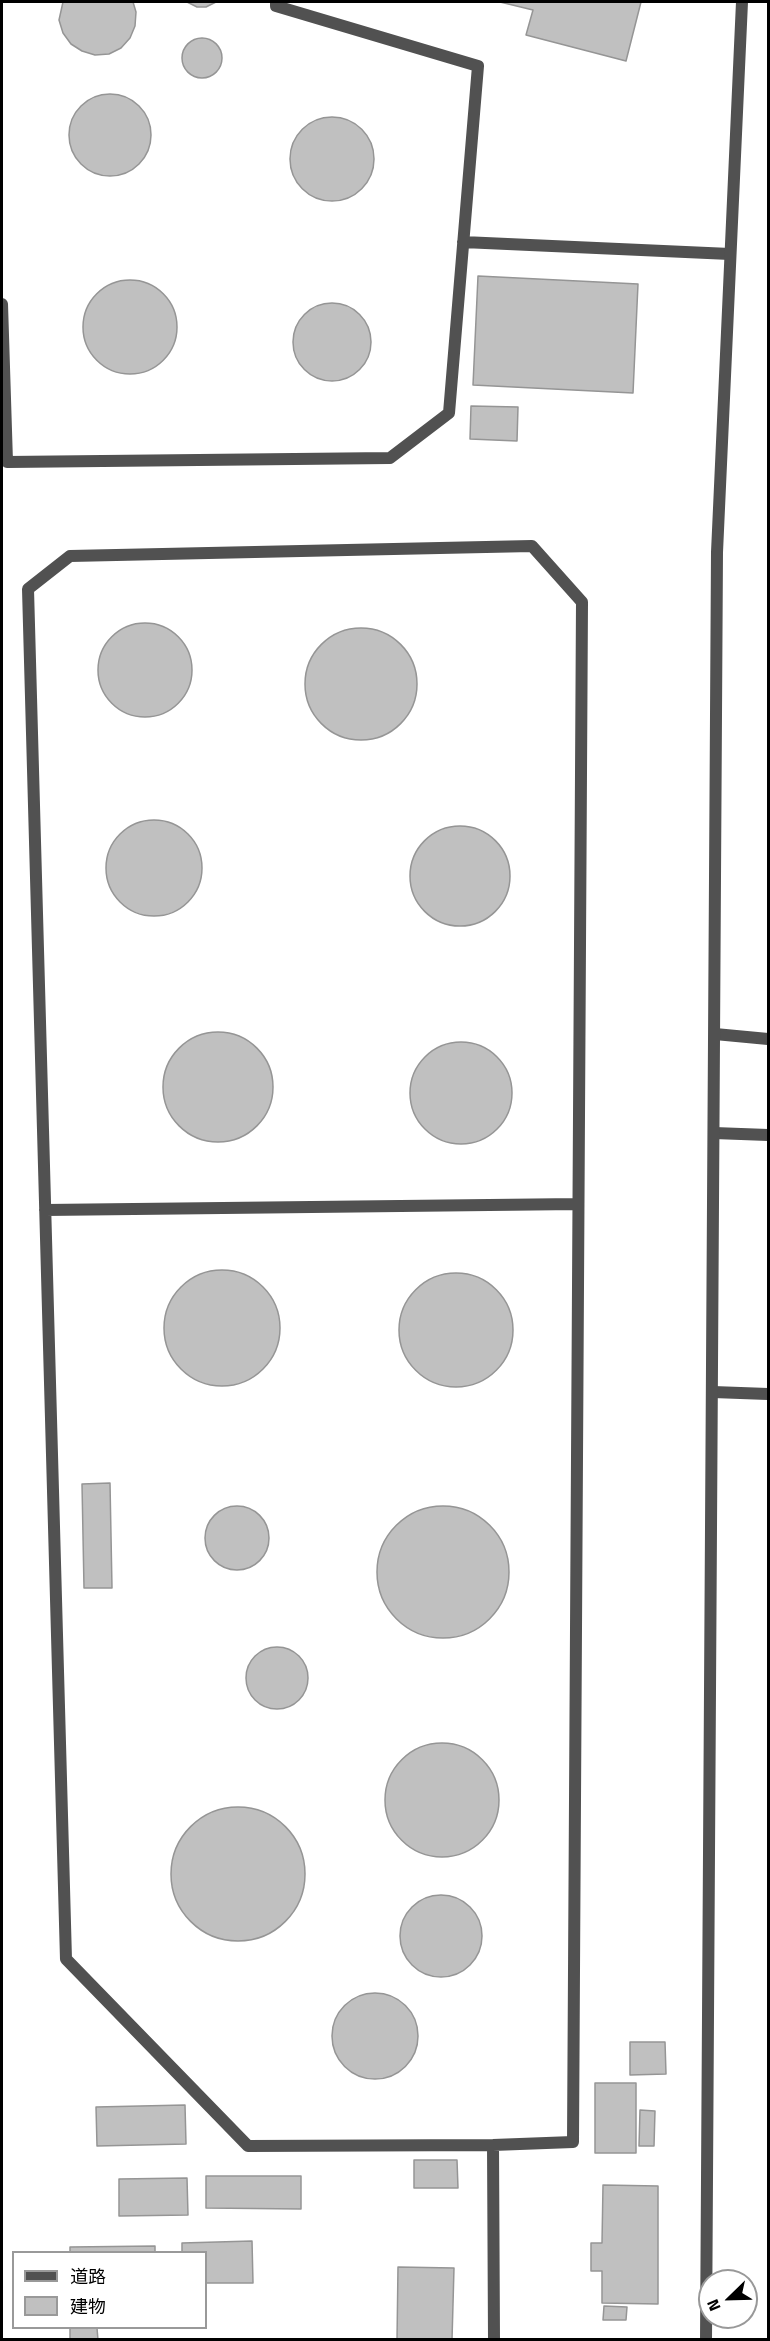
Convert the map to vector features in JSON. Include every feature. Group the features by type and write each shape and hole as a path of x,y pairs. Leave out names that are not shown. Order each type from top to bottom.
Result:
{"street":[{"path":"2,304 7,462 390,458 449,413 478,66 276,6 276,2"},
{"path":"706,2340 717,552 742,2"},
{"path":"463,242 730,254"},
{"path":"532,546 582,602 573,2142 494,2145 248,2145 66,1959 45,1210 28,589 70,556 532,546"},
{"path":"715,1034 768,1039"},
{"path":"714,1133 768,1136"},
{"path":"45,1210 578,1204"},
{"path":"713,1392 768,1394"},
{"path":"494,2145 494,2340"}],"building":[{"path":"63,2 133,2 136,12 135,26 130,38 121,48 109,54 95,55 82,51 71,44 63,33 59,20"},
{"path":"187,2 216,2 206,7 197,7"},
{"path":"500,2 641,2 626,61 526,35 533,10"},
{"path":"202,38 210,39 216,44 221,50 221,66 216,72 210,77 202,78 194,77 188,72 183,66 182,58 183,50 188,44 194,39"},
{"path":"110,94 126,97 139,106 148,119 151,135 148,151 139,164 126,173 110,176 94,173 81,164 72,151 69,135 72,119 81,106 94,97"},
{"path":"324,117 340,117 356,124 367,135 374,151 371,175 362,189 340,201 324,201 308,194 297,183 290,167 290,151 297,135 308,124"},
{"path":"478,276 638,284 633,393 473,385"},
{"path":"121,280 139,280 164,293 174,309 177,327 174,345 164,361 139,374 121,374 96,361 83,336 83,318 96,293"},
{"path":"332,303 347,306 360,314 368,327 371,342 368,357 360,370 347,378 332,381 317,378 304,370 296,357 293,342 296,327 304,314 317,306"},
{"path":"471,406 518,407 517,441 470,439"},
{"path":"136,623 154,623 179,636 189,652 192,670 189,688 179,704 154,717 136,717 111,704 98,679 98,661 111,636"},
{"path":"361,628 382,632 401,644 413,663 417,684 413,705 401,724 382,736 361,740 340,736 321,724 309,705 305,684 309,663 321,644 340,632"},
{"path":"154,820 172,824 188,834 198,850 202,868 198,886 188,902 172,912 154,916 136,912 120,902 110,886 106,868 110,850 120,834 136,824"},
{"path":"460,826 479,829 496,840 507,857 510,876 507,895 496,912 479,923 460,926 441,923 424,912 413,895 410,876 413,857 424,840 441,829"},
{"path":"218,1032 239,1036 257,1048 269,1066 273,1087 269,1108 257,1126 239,1138 218,1142 197,1138 179,1126 167,1108 163,1087 167,1066 179,1048 197,1036"},
{"path":"461,1042 480,1046 497,1057 508,1074 512,1093 508,1112 497,1129 480,1140 461,1144 442,1140 425,1129 414,1112 410,1093 414,1074 425,1057 442,1046"},
{"path":"222,1270 244,1275 263,1287 275,1306 280,1328 275,1350 263,1369 244,1381 222,1386 200,1381 181,1369 169,1350 164,1328 169,1306 181,1287 200,1275"},
{"path":"456,1273 478,1277 497,1289 509,1308 513,1330 509,1352 497,1371 478,1383 456,1387 434,1383 415,1371 403,1352 399,1330 403,1308 415,1289 434,1277"},
{"path":"110,1483 112,1588 84,1588 82,1484"},
{"path":"231,1506 243,1506 260,1515 267,1526 269,1538 267,1550 260,1561 243,1570 231,1570 219,1565 210,1556 205,1544 205,1532 210,1520 219,1511"},
{"path":"443,1506 468,1511 480,1517 498,1535 504,1547 509,1572 504,1597 498,1609 480,1627 468,1633 443,1638 418,1633 406,1627 388,1609 382,1597 377,1572 382,1547 388,1535 406,1517 418,1511"},
{"path":"271,1647 283,1647 299,1656 306,1666 308,1678 306,1690 299,1700 283,1709 271,1709 260,1704 251,1695 246,1684 246,1672 251,1661 260,1652"},
{"path":"442,1743 464,1748 482,1760 494,1778 499,1800 494,1822 482,1840 464,1852 442,1857 420,1852 402,1840 390,1822 385,1800 390,1778 402,1760 420,1748"},
{"path":"238,1807 264,1812 286,1826 300,1848 305,1874 300,1900 286,1922 264,1936 238,1941 212,1936 190,1922 176,1900 171,1874 176,1848 190,1826 212,1812"},
{"path":"433,1895 449,1895 464,1901 476,1913 482,1928 482,1944 476,1959 464,1971 449,1977 433,1977 418,1971 406,1959 400,1944 400,1928 406,1913 418,1901"},
{"path":"375,1993 392,1996 406,2005 415,2019 418,2036 415,2053 406,2067 392,2076 375,2079 358,2076 344,2067 335,2053 332,2036 335,2019 344,2005 358,1996"},
{"path":"630,2042 665,2042 666,2074 630,2075"},
{"path":"595,2083 636,2083 636,2153 595,2153"},
{"path":"185,2105 186,2144 97,2146 96,2107"},
{"path":"640,2110 655,2111 654,2146 639,2146"},
{"path":"414,2160 457,2160 458,2188 414,2188"},
{"path":"206,2176 301,2176 301,2209 206,2208"},
{"path":"187,2178 188,2215 119,2216 119,2179"},
{"path":"603,2185 658,2186 658,2304 602,2303 602,2271 591,2271 591,2243 602,2243"},
{"path":"252,2241 253,2283 207,2283 207,2251 182,2251 182,2243"},
{"path":"155,2246 155,2251 70,2251 70,2247"},
{"path":"398,2267 454,2268 452,2340 397,2340"},
{"path":"604,2306 627,2307 626,2320 603,2320"},
{"path":"70,2329 97,2329 98,2340 70,2340"}]}
